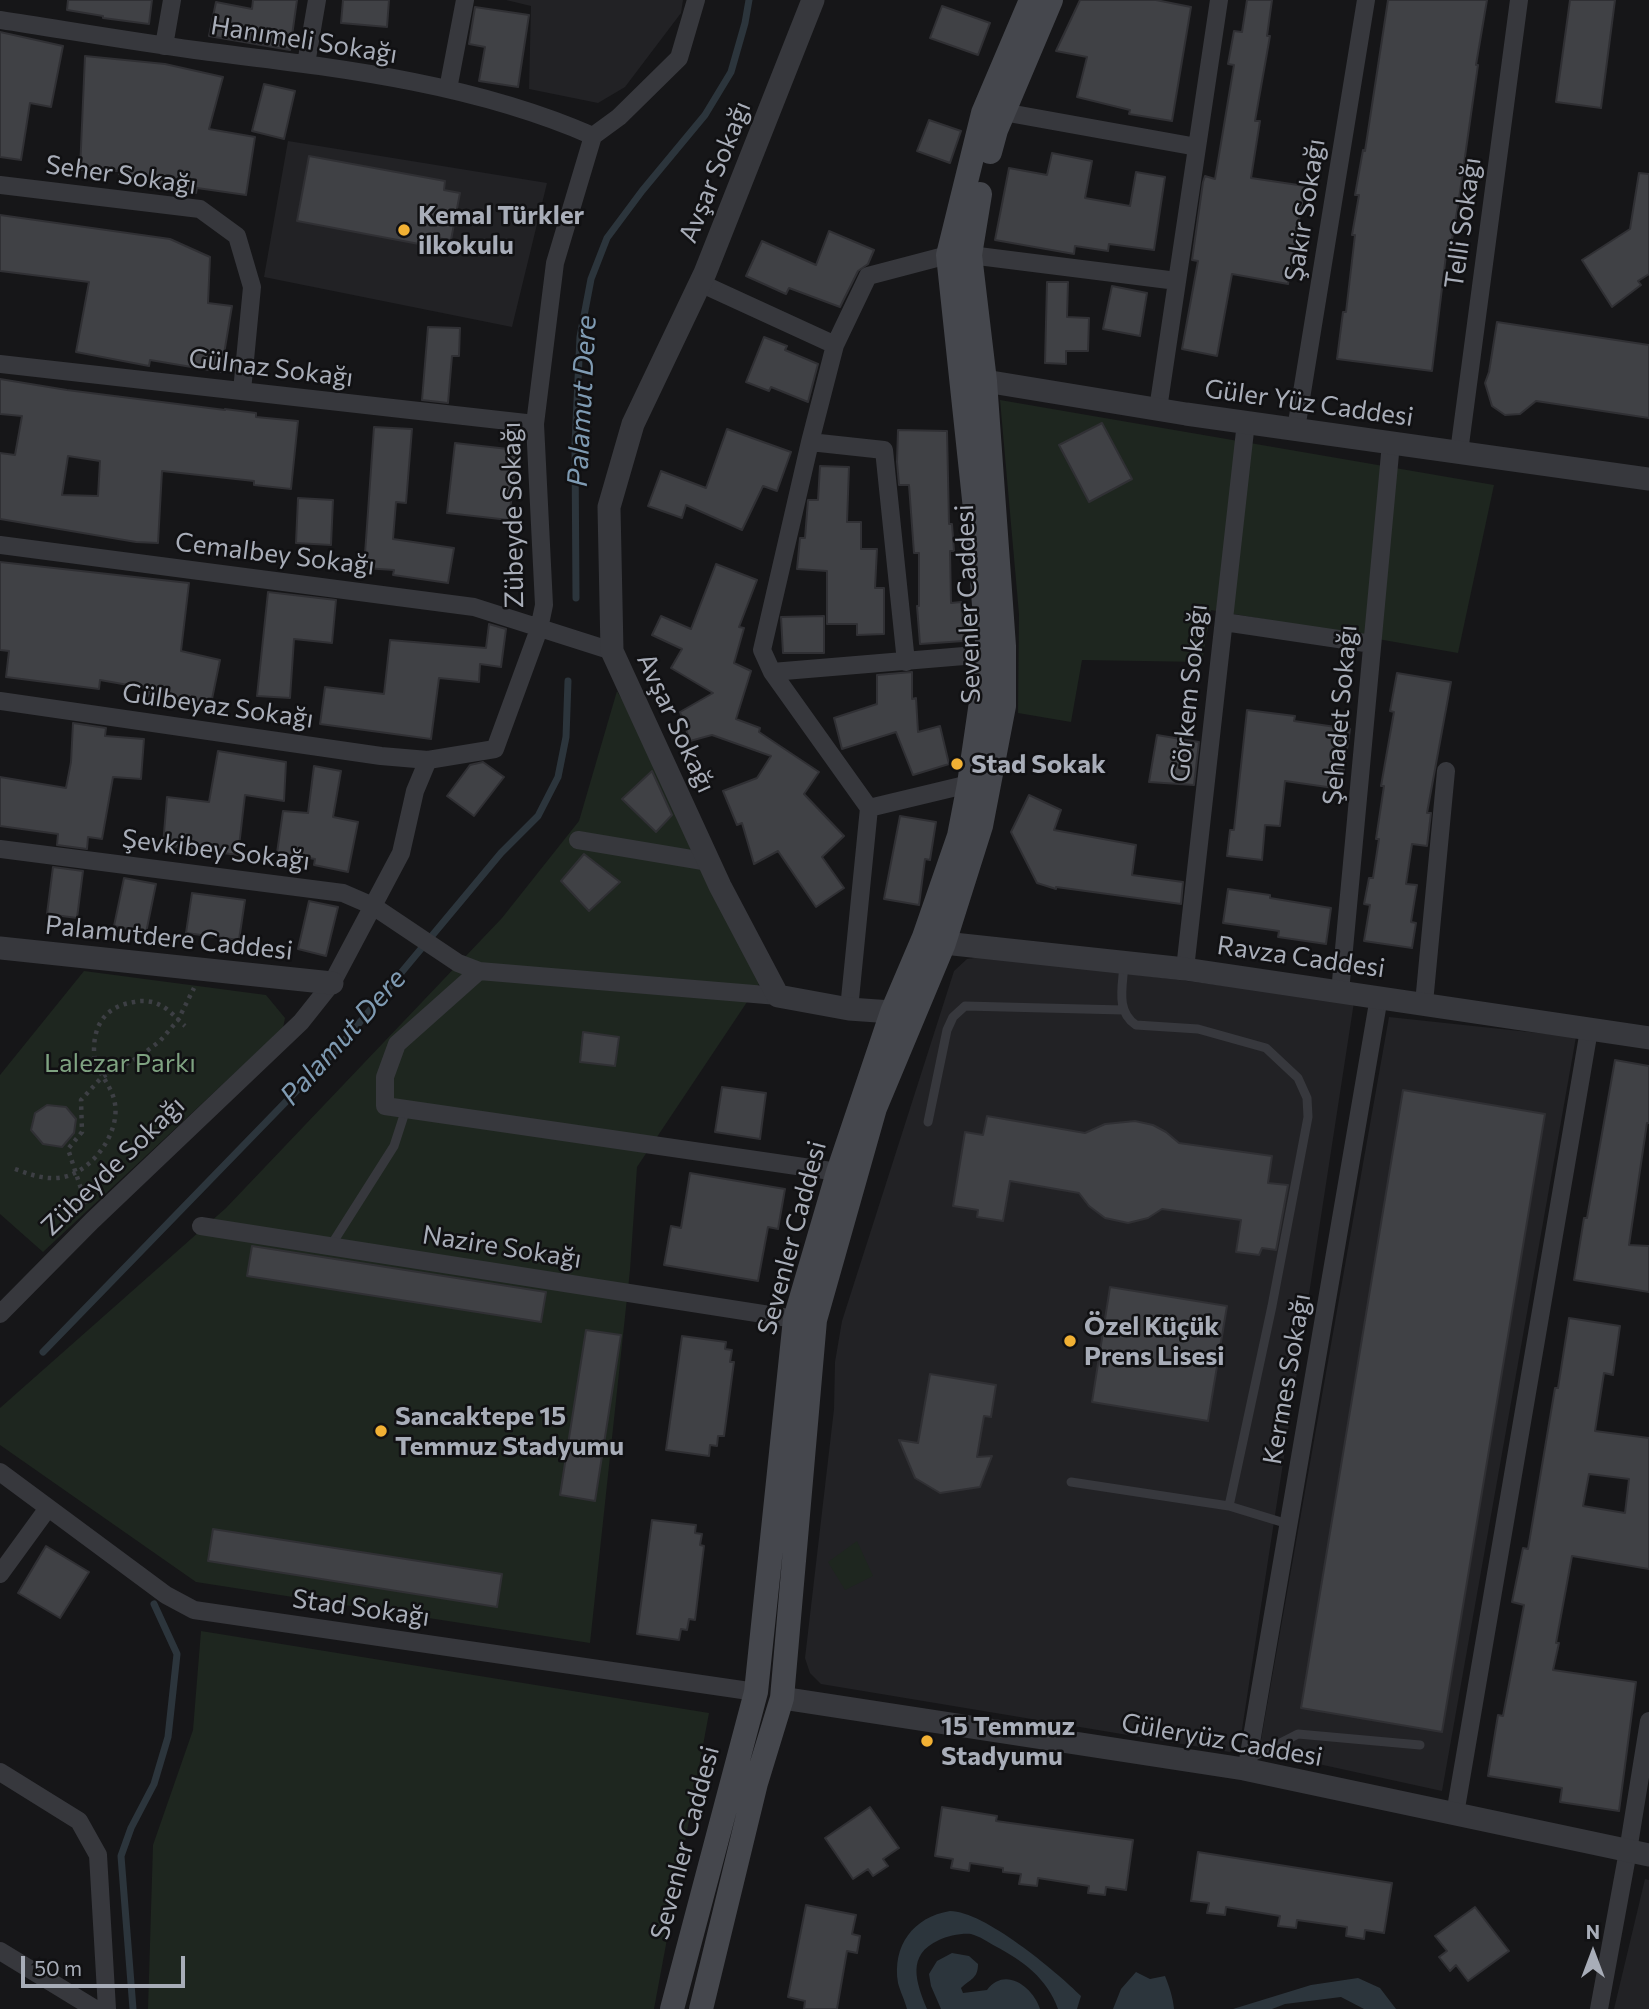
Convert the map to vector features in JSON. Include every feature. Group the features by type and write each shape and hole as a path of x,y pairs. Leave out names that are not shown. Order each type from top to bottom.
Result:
{"main road":[{"name":"Sevenler Caddesi","path":"701,2009 756,1783 782,1698 815,1320 875,1108 934,940 981,827 1004,706 1004,646 959,255 984,113 1031,0"},
{"name":"Sevenler Caddesi","path":"959,255 974,217 996,130 1051,0"},
{"name":"Sevenler Caddesi","path":"672,2009 756,1692 795,1319 838,1172 892,1012 934,940 969,784 988,654 980,556 974,381"},
{"path":"756,1692 782,1698"}],"street":[{"path":"164,46 172,0"},
{"path":"306,64 317,0"},
{"path":"448,89 465,0"},
{"path":"593,136 619,117 679,58 696,0"},
{"name":"Avşar Sokağı","path":"778,996 709,862 612,651 609,507 633,424 700,283 813,0"},
{"path":"1158,409 1219,0"},
{"name":"Şakir Sokağı","path":"1296,429 1366,0"},
{"name":"Telli Sokağı","path":"1459,452 1518,0"},
{"name":"Hanımeli Sokağı","path":"0,20 164,46 306,64 448,89 553,118 593,136"},
{"path":"1003,111 1197,147"},
{"name":"Zübeyde Sokağı","path":"0,1314 92,1221 301,1022 332,984 401,853 415,791 428,760 495,749 540,629 544,605 535,424 555,263 593,136"},
{"name":"Seher Sokağı","path":"0,185 200,209 237,236 253,287 242,391"},
{"path":"849,1009 869,808 772,672 762,650 835,345 868,276 959,255 1177,281"},
{"path":"700,283 835,345"},
{"name":"Gülnaz Sokağı","path":"0,364 535,424"},
{"name":"Güler Yüz Caddesi","path":"974,381 1649,479"},
{"name":"Görkem Sokağı","path":"1185,969 1246,422"},
{"path":"810,442 884,450 906,662"},
{"name":"Şehadet Sokağı","path":"1340,992 1391,443"},
{"name":"Cemalbey Sokağı","path":"0,545 474,607 612,651"},
{"path":"1224,622 1373,644"},
{"path":"772,672 988,654"},
{"name":"Gülbeyaz Sokağı","path":"0,701 381,756 428,760"},
{"path":"1424,1003 1446,771"},
{"path":"869,808 969,784"},
{"path":"578,840 709,862"},
{"name":"Şevkibey Sokağı","path":"0,849 343,893 373,906 458,963 479,971"},
{"name":"Ravza Caddesi","path":"934,940 1185,969 1649,1038"},
{"name":"Palamutdere Caddesi","path":"0,948 332,984"},
{"path":"838,1172 386,1106 386,1077 397,1044 479,971 778,996 849,1009 892,1012"},
{"name":"Kermes Sokağı","path":"1246,1764 1379,997"},
{"path":"1455,1814 1589,1030"},
{"name":"Nazire Sokağı","path":"201,1226 795,1319"},
{"name":"Stad Sokağı","path":"0,1472 166,1595 194,1610 756,1692"},
{"path":"0,1574 48,1508"},
{"name":"Güleryüz Caddesi","path":"782,1698 1246,1764 1455,1814 1639,1853"},
{"path":"1598,2009 1639,1853 1649,1721"},
{"path":"0,1772 79,1821 98,1855 107,2009"},
{"path":"0,1951 95,2009"}],"lane":[{"path":"1124,962 1122,1010 1128,1020 1136,1025 1198,1029 1266,1048 1297,1078 1307,1098 1308,1117 1298,1171 1229,1506"},
{"path":"928,1122 947,1030 953,1017 965,1006 1122,1010"},
{"path":"330,1247 394,1146 406,1109"},
{"path":"1071,1482 1229,1506 1288,1524"},
{"path":"1246,1764 1298,1734 1420,1745"}],"path":[{"path":"92,1221 68,1149 82,1132 81,1100 102,1077 139,1057 160,1041 178,1020 203,970"},
{"path":"15,1169 37,1177 59,1178 74,1173 106,1145 113,1127 116,1105 110,1087 96,1068 95,1033 104,1016 119,1004 141,1001 160,1004 185,1026"}],"shaded area":[{"path":"506,0 683,0 681,13 625,87 598,103 529,89 531,6"},
{"name":"Kemal Türkler ilkokulu","path":"288,141 547,183 512,327 264,277"},
{"name":"Özel Küçük Prens Lisesi","path":"988,956 1354,1002 1241,1736 1230,1752 821,1684 810,1673 805,1658 834,1409 835,1362 842,1321 954,971 967,959"},
{"path":"1389,1017 1576,1037 1442,1791 1259,1751"},
{"path":"1645,1879 1649,1880 1649,2009 1614,2009"},
{"path":"950,1911 964,1914 1000,1931 1038,1958 1081,1996 1077,2009 1058,2009 1041,1979 1024,1964 983,1939 967,1934 942,1939 922,1953 916,1970 927,2009 907,2009 898,1983 898,1957 902,1946 908,1935 925,1920"},
{"path":"952,1953 969,1956 978,1964 975,1976 961,1988 963,1993 987,1990 994,1983 1010,1980 1025,1987 1040,2009 941,2009 929,1974 937,1961"},
{"path":"1136,1972 1150,1979 1165,1976 1174,2009 1113,2009 1121,1989"},
{"path":"1358,1978 1380,1988 1396,2009 1364,2009 1341,1997 1285,2004 1272,2009 1233,2009 1311,1985"}],"green space":[{"path":"1000,400 1494,485 1458,653 1211,610 1202,662 1082,660 1071,722 1018,713 1019,614"},
{"path":"617,691 763,949 759,984 637,1167 630,1270 590,1643 196,1582 0,1445 0,1408 226,1208 502,918 579,821"},
{"name":"Lalezar Parkı","path":"84,971 266,995 285,1018 283,1028 43,1252 0,1214 0,1075"},
{"path":"857,1541 873,1576 845,1590 828,1562"},
{"path":"201,1631 709,1713 654,2009 148,2009 153,1845 193,1730"}],"building":[{"path":"68,0 152,0 149,24 67,10"},
{"path":"253,0 297,0 290,50 209,36 216,2 252,9"},
{"path":"343,0 389,0 387,27 341,23"},
{"path":"1080,0 1156,0 1191,7 1172,121 1129,114 1130,110 1077,97 1087,57 1056,51"},
{"path":"1247,0 1272,0 1267,36 1270,36 1255,121 1260,121 1251,178 1305,186 1288,284 1232,274 1217,356 1182,349 1198,261 1192,260 1203,182 1205,176 1215,179 1234,65 1228,64 1234,31 1242,32"},
{"path":"1388,0 1487,0 1458,206 1449,256 1446,255 1432,371 1337,359 1343,312 1346,312 1355,235 1352,235 1359,195 1355,195 1363,150 1365,151"},
{"path":"1570,0 1615,0 1601,108 1556,102"},
{"path":"942,6 990,23 978,55 930,38"},
{"path":"475,7 529,15 518,87 479,81 485,47 469,44"},
{"path":"0,32 63,46 51,107 30,103 21,160 0,157"},
{"path":"85,56 165,64 223,77 209,129 255,137 246,195 197,188 196,193 159,187 160,180 119,174 120,171 80,170"},
{"path":"264,84 295,91 284,139 252,131"},
{"path":"929,120 961,131 950,163 917,151"},
{"path":"1052,153 1092,161 1085,198 1130,206 1136,172 1165,177 1154,250 1109,244 1108,251 1075,246 1074,254 995,240 1009,168 1047,175"},
{"path":"309,156 445,181 444,190 460,193 451,240 436,238 435,247 297,221"},
{"path":"1639,173 1649,174 1649,274 1638,281 1641,285 1612,307 1582,260 1630,229"},
{"path":"0,215 170,239 210,257 208,303 232,306 221,372 150,360 149,366 76,352 89,282 0,271"},
{"path":"829,231 874,250 868,264 858,271 840,307 789,288 786,294 746,276 762,241 816,265"},
{"path":"1047,282 1068,282 1067,317 1089,318 1088,351 1066,351 1066,364 1045,363"},
{"path":"1112,286 1147,293 1140,336 1103,329"},
{"path":"1497,322 1649,345 1649,418 1536,401 1520,414 1505,415 1492,406 1485,383"},
{"path":"428,327 460,328 459,356 452,356 448,403 422,400"},
{"path":"764,337 787,346 785,350 818,364 808,402 771,387 769,391 746,382"},
{"path":"0,379 298,421 291,489 254,485 254,481 162,471 158,543 136,542 0,519 0,453 15,455 22,416 0,414","holes":["68,456 100,461 98,496 62,495"]},
{"path":"1102,423 1132,479 1089,502 1059,445"},
{"path":"374,427 412,429 406,503 396,502 393,539 454,548 448,583 393,575 394,570 364,568"},
{"path":"727,429 791,452 777,491 763,486 742,530 686,505 682,518 648,506 661,471 706,488"},
{"path":"898,430 947,431 949,524 952,524 954,551 950,551 951,603 961,602 964,641 920,644 917,606 919,553 914,553 909,485 899,485"},
{"path":"455,443 517,450 509,520 447,513"},
{"path":"820,466 849,467 847,522 861,522 861,549 877,549 875,588 884,588 884,634 857,635 857,624 827,624 827,571 797,569 800,538 805,538 808,500 818,500"},
{"path":"298,498 333,500 331,545 296,543"},
{"path":"0,562 189,583 181,651 220,660 211,704 143,695 145,688 100,680 99,689 6,677 9,651 0,650"},
{"path":"716,564 757,580 739,627 744,628 734,663 751,671 736,719 760,728 759,732 819,772 804,794 844,836 822,857 844,888 816,907 778,851 754,864 742,823 737,825 723,791 757,778 771,756 712,735 690,741 680,712 713,693 671,668 682,649 652,635 661,616 691,629"},
{"path":"268,592 336,600 332,643 294,639 290,698 257,696"},
{"path":"824,616 824,653 783,653 781,617"},
{"path":"489,624 506,629 501,667 480,664 479,682 439,678 431,739 320,724 325,687 384,694 390,640 486,648"},
{"path":"912,672 912,699 916,698 918,732 940,726 949,764 913,775 896,732 842,749 834,718 877,704 877,675"},
{"path":"1397,673 1451,682 1427,813 1431,813 1427,846 1412,844 1406,884 1417,885 1411,922 1416,923 1412,948 1364,941 1370,905 1364,904 1369,878 1373,878 1379,839 1376,839 1384,786 1381,786 1394,712 1390,711"},
{"path":"1247,710 1295,716 1294,721 1350,729 1341,789 1285,781 1280,826 1265,825 1262,860 1227,856 1230,830 1234,830"},
{"path":"73,723 106,728 105,736 144,739 141,779 113,777 102,839 88,837 87,849 57,845 58,834 0,826 0,777 66,788 71,762"},
{"path":"1157,735 1199,742 1194,785 1149,782"},
{"path":"218,751 286,762 284,801 245,795 238,855 163,845 167,797 209,802"},
{"path":"483,762 504,777 474,816 447,796 470,765"},
{"path":"314,766 341,771 333,817 358,822 348,872 314,865 315,859 277,853 283,811 308,813"},
{"path":"652,771 672,815 656,832 622,799"},
{"path":"1029,795 1061,810 1054,830 1136,845 1132,875 1183,882 1181,904 1056,889 1037,883 1011,832"},
{"path":"900,816 936,822 930,860 925,859 919,905 884,899"},
{"path":"584,854 620,882 589,911 561,881"},
{"path":"53,867 83,871 77,918 47,914"},
{"path":"124,878 156,884 146,933 114,926"},
{"path":"1228,889 1331,908 1326,944 1278,937 1279,931 1223,923"},
{"path":"192,893 245,900 239,940 186,933"},
{"path":"309,901 338,907 326,956 298,949"},
{"path":"583,1032 619,1037 615,1066 580,1062"},
{"path":"1615,1060 1649,1066 1649,1123 1629,1245 1649,1246 1649,1292 1574,1280"},
{"path":"722,1087 766,1093 760,1139 715,1132"},
{"path":"1403,1090 1545,1114 1442,1732 1301,1708"},
{"path":"47,1105 66,1107 76,1119 74,1133 62,1147 43,1144 31,1130 35,1113"},
{"path":"987,1116 1085,1133 1105,1124 1135,1121 1153,1125 1179,1143 1272,1156 1268,1183 1288,1185 1276,1250 1262,1248 1259,1255 1236,1252 1241,1220 1162,1209 1148,1218 1128,1223 1105,1218 1089,1206 1079,1193 1010,1181 1003,1221 977,1217 978,1210 953,1206 965,1132 983,1135"},
{"path":"690,1173 785,1189 778,1229 768,1227 758,1281 664,1265 671,1226 681,1228"},
{"path":"252,1246 546,1292 541,1322 247,1276"},
{"path":"1110,1287 1227,1306 1208,1421 1092,1402"},
{"path":"1569,1318 1620,1326 1613,1375 1604,1373 1595,1431 1649,1438 1649,1569 1572,1556 1553,1670 1636,1682 1619,1811 1560,1802 1562,1788 1488,1776 1498,1715 1503,1716 1524,1605 1512,1602 1523,1548 1528,1549 1555,1388 1558,1388","holes":["1589,1474 1629,1479 1625,1513 1583,1506"]},
{"path":"586,1330 621,1335 595,1501 560,1495"},
{"path":"682,1336 726,1342 725,1349 732,1350 730,1362 734,1362 724,1436 718,1436 717,1446 710,1445 709,1456 666,1450"},
{"path":"930,1374 996,1385 991,1417 984,1416 977,1457 992,1456 980,1487 940,1493 915,1478 899,1440 918,1443"},
{"path":"652,1520 696,1525 695,1533 702,1534 700,1545 704,1546 695,1620 689,1619 687,1630 681,1629 679,1640 637,1634"},
{"path":"213,1529 502,1574 497,1607 208,1561"},
{"path":"46,1546 89,1572 60,1618 18,1593"},
{"path":"870,1807 899,1848 883,1859 888,1866 873,1876 868,1869 853,1879 825,1838"},
{"path":"942,1807 997,1816 996,1821 1133,1840 1126,1890 1106,1887 1105,1895 1088,1893 1089,1886 1038,1878 1037,1886 1019,1884 1021,1874 1003,1872 1003,1868 970,1863 969,1871 951,1868 953,1859 935,1856"},
{"path":"1198,1852 1392,1883 1384,1933 1365,1930 1364,1939 1346,1936 1347,1927 1297,1920 1296,1928 1278,1926 1280,1916 1226,1907 1225,1915 1207,1913 1209,1903 1191,1901"},
{"path":"806,1905 856,1915 852,1934 860,1936 857,1953 847,1951 837,2009 804,2009 805,2001 788,1997"},
{"path":"1475,1907 1509,1951 1468,1981 1456,1965 1450,1971 1439,1957 1447,1951 1435,1936"}],"waterway":[{"name":"Palamut Dere","path":"576,598 575,444 580,337 591,279 607,238 705,115 731,72 749,0"},
{"name":"Palamut Dere","path":"43,1352 340,1046 501,853 538,816 558,777 566,737 568,681"},
{"name":"Palamut Dere","path":"133,2009 121,1856 131,1828 154,1784 168,1737 177,1654 154,1604"}],"place":[{"name":"Kemal Türkler ilkokulu","path":"404,230"},
{"name":"Stad Sokak","path":"957,764"},
{"name":"Özel Küçük Prens Lisesi","path":"1070,1341"},
{"name":"Sancaktepe 15 Temmuz Stadyumu","path":"381,1431"},
{"name":"15 Temmuz Stadyumu","path":"927,1741"}]}
